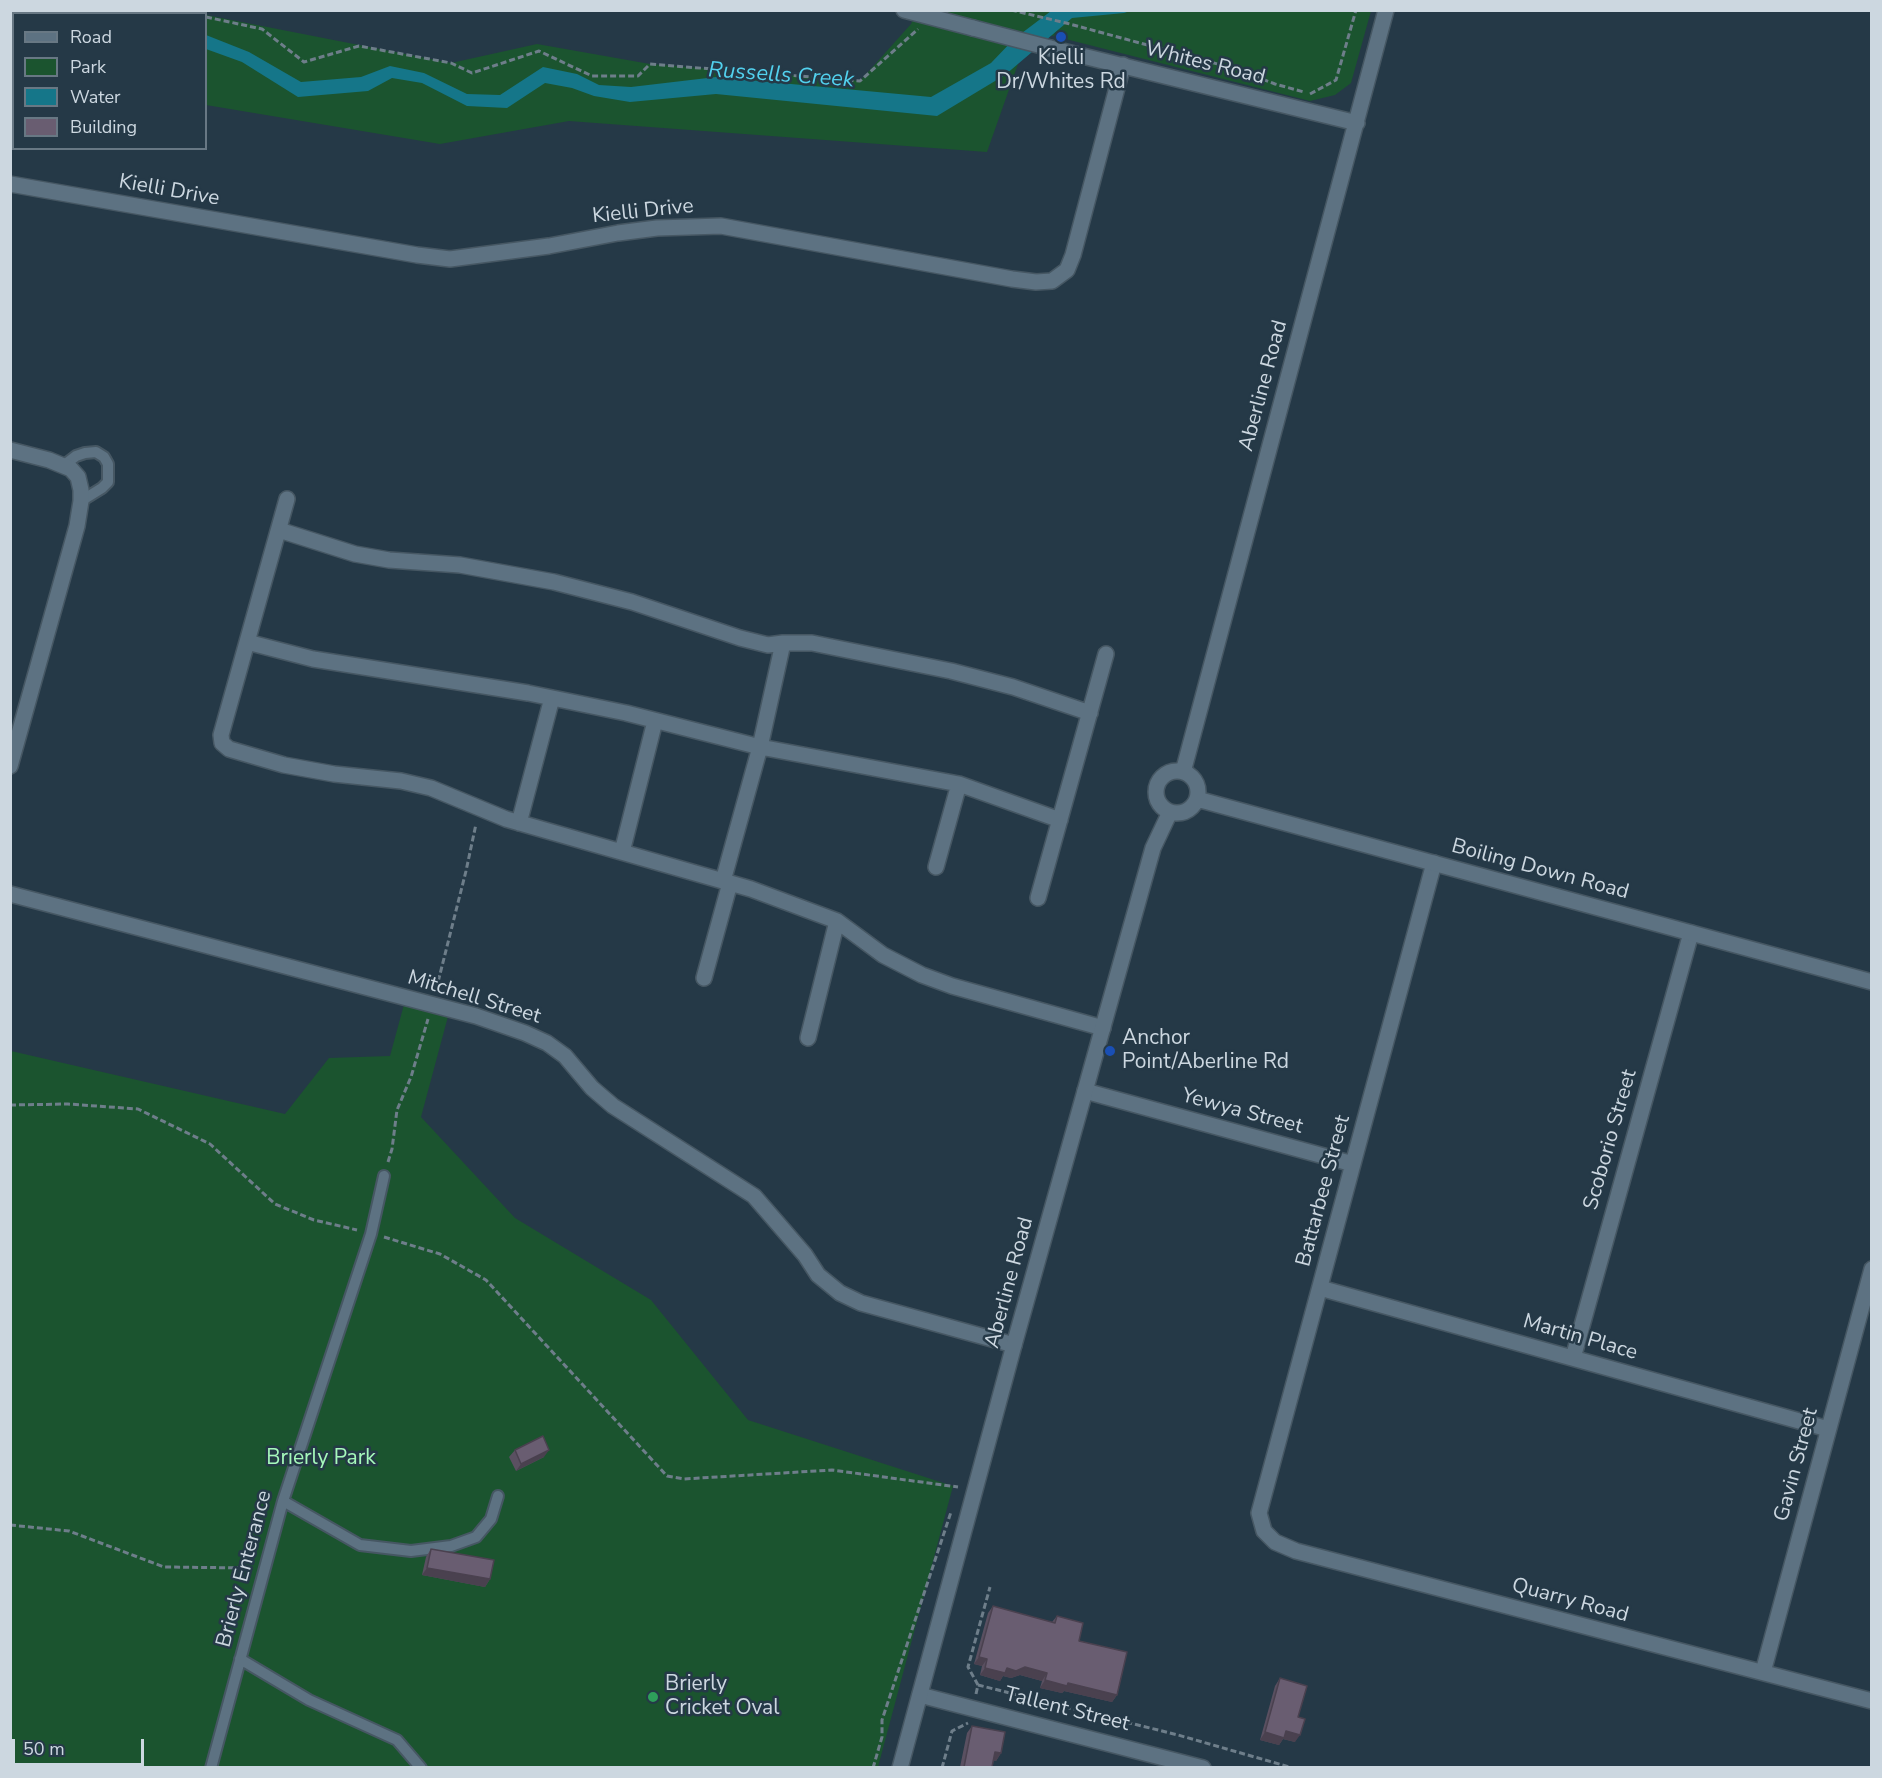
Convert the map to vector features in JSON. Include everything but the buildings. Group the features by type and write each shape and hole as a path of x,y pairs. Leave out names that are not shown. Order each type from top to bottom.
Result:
{"street":[{"name":"Whites Road","path":"904,10 1357,123"},
{"name":"Aberline Road","path":"1183,772 1386,10"},
{"name":"Kielli Drive","path":"10,184 450,259 549,246 657,228 721,226 1012,279 1052,281 1067,270 1123,65"},
{"path":"10,450 49,460 71,469 78,477 81,489 77,526 10,766"},
{"path":"287,500 221,735 222,742 229,749 284,765 334,774 401,781 431,788 519,823 751,889 837,921 884,955 922,975 952,986 1103,1028"},
{"path":"279,530 355,554 389,560 460,565 554,582 632,602 768,645 812,643 951,671 1012,687 1090,713"},
{"path":"247,642 313,659 552,698 760,747 959,784 1060,820"},
{"path":"704,978 783,643"},
{"path":"1038,898 1106,654"},
{"path":"519,823 552,698"},
{"path":"622,852 655,721"},
{"path":"1183,772 1194,779 1197,786 1197,799 1189,810 1183,813 1170,812 1159,803 1156,789 1163,777 1183,772"},
{"path":"936,867 959,784"},
{"name":"Boiling Down Road","path":"1197,799 1872,982"},
{"name":"Aberline Road","path":"900,1767 1085,1090 1154,848 1170,812"},
{"name":"Battarbee Street","path":"1264,1531 1259,1513 1434,863"},
{"name":"Mitchell Street","path":"10,894 476,1016 525,1033 547,1043 565,1056 592,1088 613,1106 754,1196 805,1255 818,1275 840,1293 861,1303 1014,1345"},
{"path":"808,1038 837,921"},
{"name":"Scoborio Street","path":"1572,1358 1691,933"},
{"name":"Yewya Street","path":"1085,1090 1353,1164"},
{"name":"Gavin Street","path":"1763,1672 1872,1269"},
{"name":"Martin Place","path":"1320,1288 1828,1429"},
{"name":"Quarry Road","path":"1264,1531 1275,1542 1296,1551 1872,1701"},
{"name":"Tallent Street","path":"920,1695 1203,1767"}],"lane":[{"path":"63,466 76,456 85,453 96,452 104,457 108,465 108,482 81,501"},
{"name":"Brierly Enterance","path":"211,1767 283,1501 371,1234 384,1176"},
{"path":"283,1501 360,1545 411,1551 451,1546 476,1537 491,1519 498,1496"},
{"path":"240,1659 309,1700 397,1740 421,1767"}],"path":[{"path":"1011,10 1236,69 1275,84 1311,94 1336,80 1356,10"},
{"path":"207,16 262,29 304,62 359,46 451,63 472,73 539,51 592,76 638,76 650,64 860,81 931,17"},
{"path":"10,1105 68,1104 138,1109 210,1144 275,1204 314,1220 440,1254 486,1280 667,1476 684,1479 832,1470 976,1488"},
{"path":"873,1767 882,1737 882,1720 951,1509"},
{"path":"10,1525 69,1531 164,1567 264,1569"},
{"path":"942,1767 952,1731 970,1722 978,1685 968,1667 990,1587"},
{"path":"978,1685 1178,1735 1293,1767"}],"green space":[{"path":"183,10 194,12 12,12 12,73 10,72 10,11"},
{"path":"917,11 1371,11 1351,83 1335,95 1310,101 1030,30 987,152 569,121 440,144 207,105 207,15 451,63 537,44 650,64 860,81 911,24"},
{"name":"Brierly Park","path":"406,997 450,1009 421,1117 515,1218 651,1300 748,1420 953,1486 878,1767 11,1767 11,1051 285,1114 329,1058 390,1056"}],"water":[{"path":"1051,11 1130,11 1072,18 1005,75 937,116 716,94 630,102 594,96 572,88 545,83 507,108 467,106 422,83 392,78 368,91 298,97 242,62 207,49 207,35 249,52 301,82 361,77 390,66 424,73 467,94 500,95 543,67 577,74 599,85 631,87 716,77 931,97 991,63 1014,39"}],"place":[{"name":"Kielli Dr/Whites Rd","path":"1061,37"},
{"name":"Anchor Point/Aberline Rd","path":"1110,1051"},
{"name":"Brierly Cricket Oval","path":"653,1697"}],"water label":[{"name":"Russells Creek","path":"781,76"}]}
